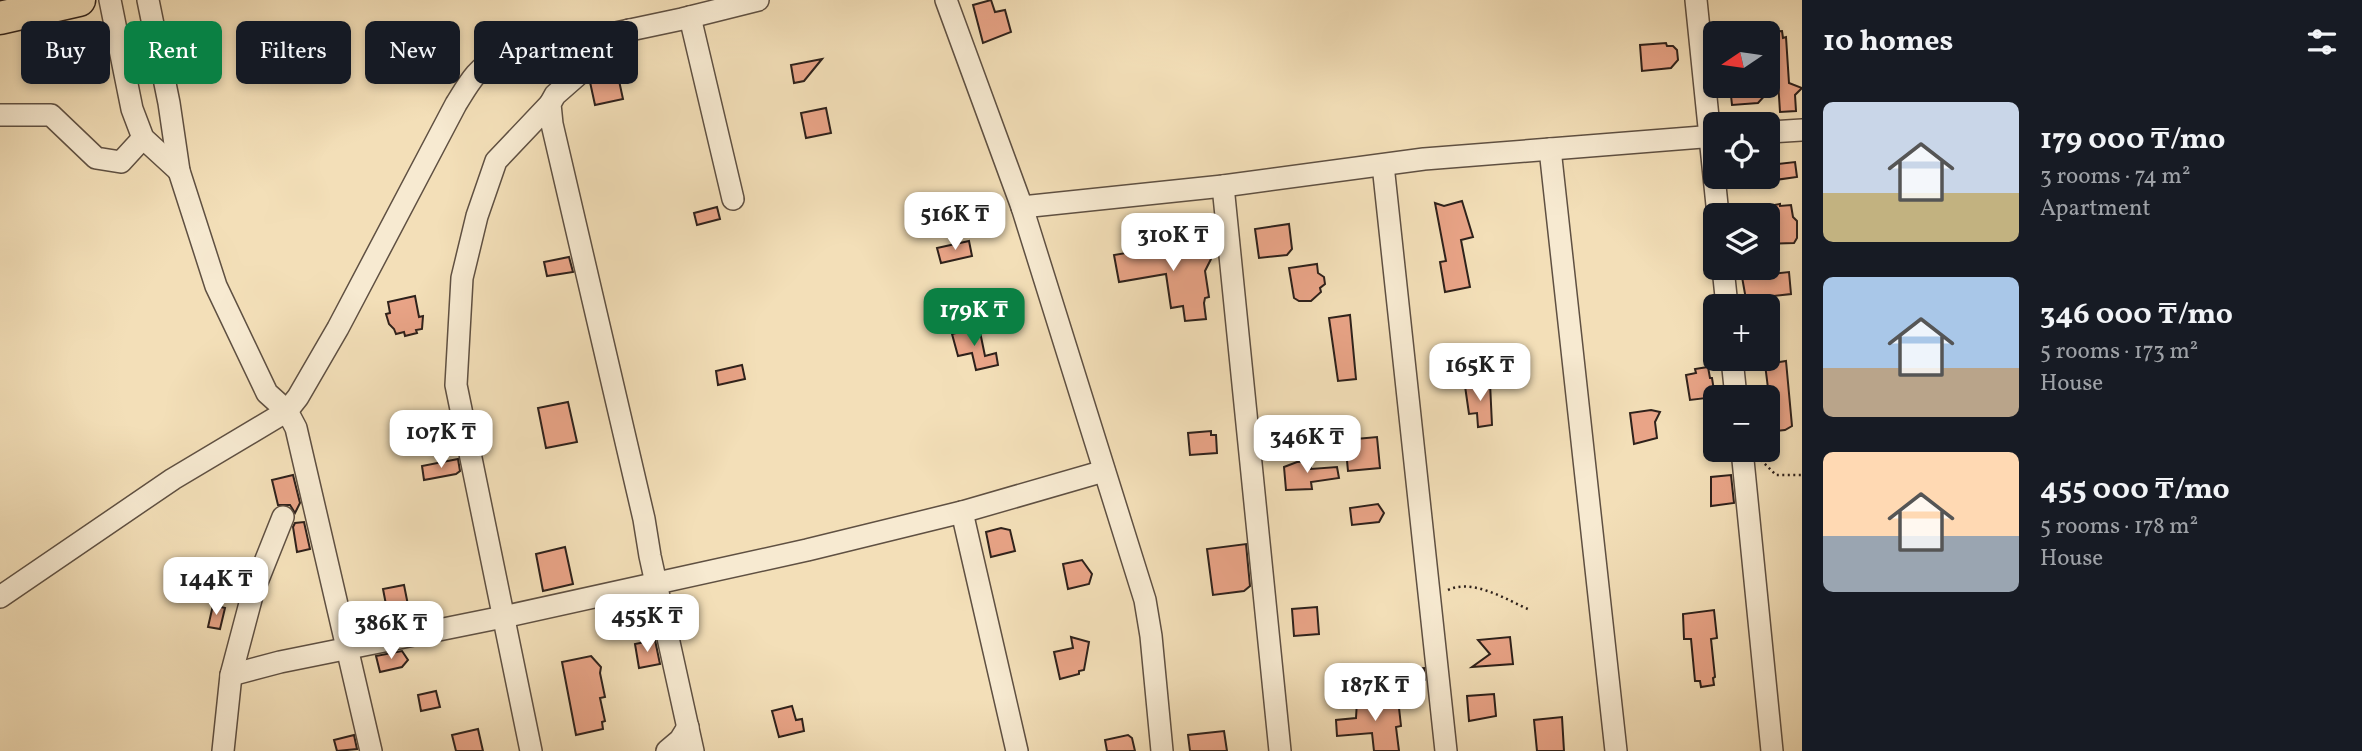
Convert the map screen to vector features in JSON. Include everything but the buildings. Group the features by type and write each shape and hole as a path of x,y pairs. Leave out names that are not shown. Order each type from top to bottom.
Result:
{"highway":[{"path":"0,18 79,0"}],"street":[{"path":"110,0 132,109 143,138 179,172"},
{"path":"148,0 169,103 179,172 216,286 267,393 287,411 296,428 371,751"},
{"path":"638,28 758,0"},
{"path":"946,0 1022,207 1145,600 1162,751"},
{"path":"1696,0 1709,112"},
{"path":"690,17 733,199"},
{"path":"0,597 173,479 287,411 299,397 338,328 422,165 474,75"},
{"path":"531,751 456,385 462,278 477,216 496,161 568,84"},
{"path":"550,104 573,220 644,519 693,751"},
{"path":"0,115 51,116 96,158 121,162 143,138"},
{"path":"1780,131 1802,130"},
{"path":"1022,207 1223,186 1424,159 1703,137"},
{"path":"1550,149 1616,751"},
{"path":"1383,165 1446,751"},
{"path":"1223,186 1280,751"},
{"path":"1743,462 1772,751"},
{"path":"231,675 280,662 503,617 807,550 962,512 1104,471"},
{"path":"962,512 1017,751"},
{"path":"223,751 231,675 253,592 283,517"},
{"path":"667,751 680,740 688,727"}],"path":[{"path":"1762,462 1776,475 1802,475"},
{"path":"1429,600 1456,586 1472,586 1530,610"}]}
